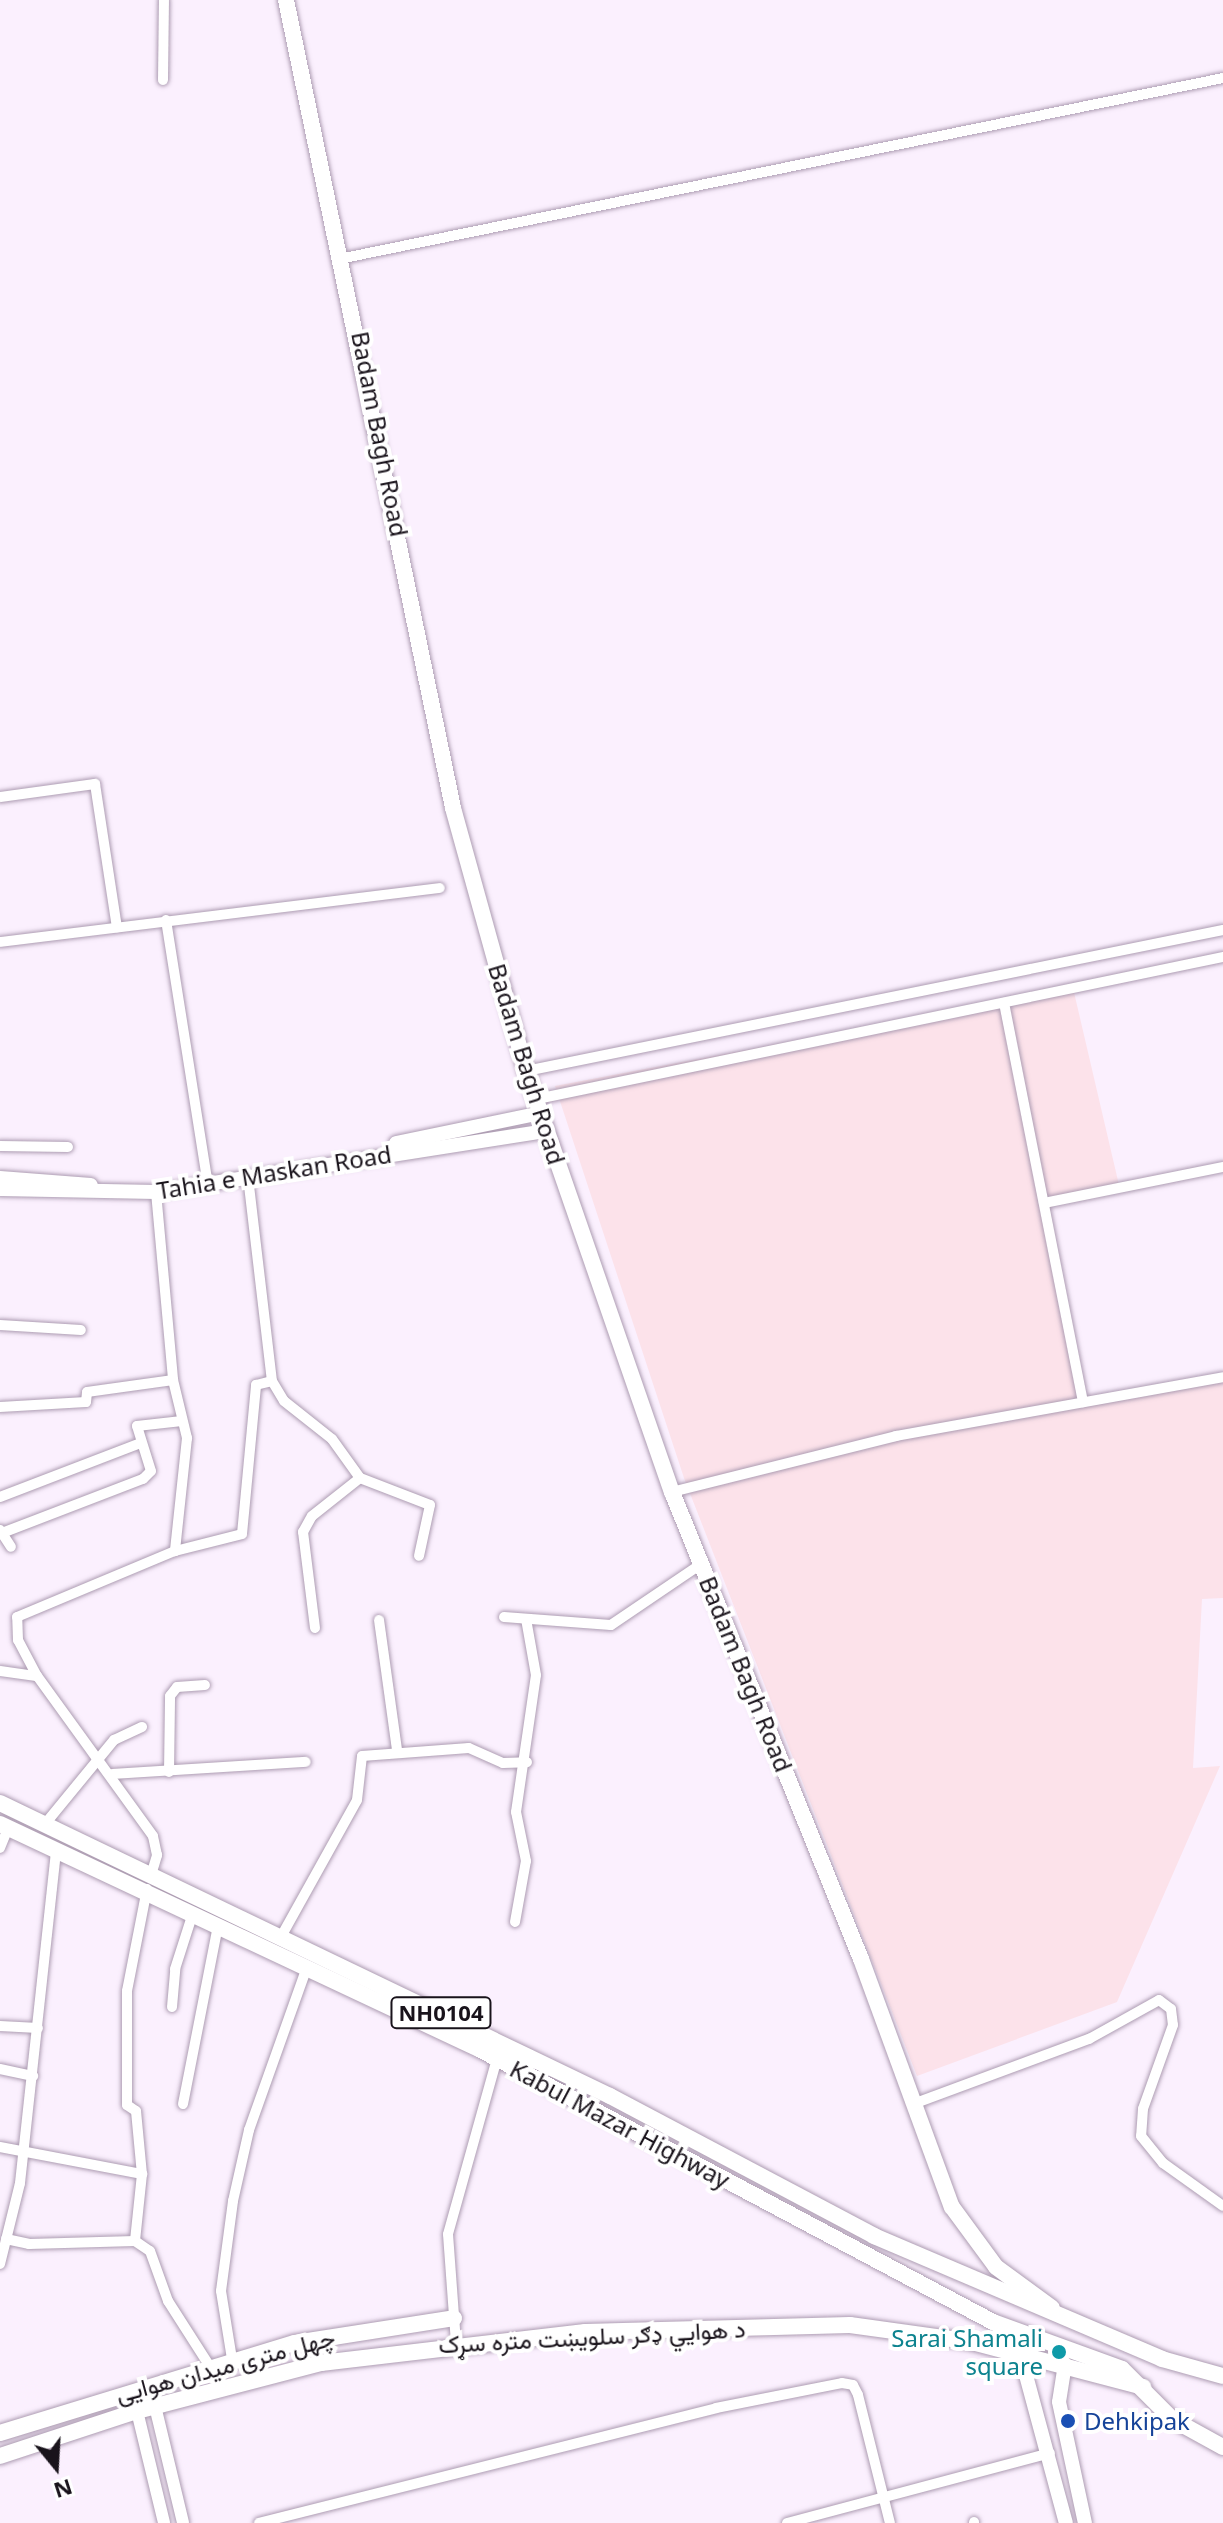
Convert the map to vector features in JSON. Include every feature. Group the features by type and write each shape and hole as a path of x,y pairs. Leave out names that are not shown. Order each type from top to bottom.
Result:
{"main road":[{"name":"Badam Bagh Road","path":"286,0 344,258 453,808 526,1071 672,1492 952,2207 975,2244 1056,2311"},
{"name":"Tahia e Maskan Road","path":"0,1189 156,1192 539,1106"},
{"name":"Tahia e Maskan Road","path":"0,1178 86,1185 248,1177 546,1131"},
{"name":"Kabul Mazar Highway","path":"0,1803 45,1824 149,1882 193,1913 497,2058 860,2254 993,2322 1092,2354 1143,2387 1172,2419 1223,2447"},
{"name":"Kabul Mazar Highway","path":"4,1826 56,1850 149,1882 282,1935 740,2162 874,2236 936,2264 1056,2311 1162,2359 1223,2376"},
{"name":"چهل متری میدان هوایی","path":"0,2433 232,2359 354,2331 454,2318"},
{"name":"د هوايي ډګر سلویښت متره سړک","path":"0,2456 137,2411 321,2363 456,2343 585,2332 850,2325 1020,2353 1143,2387"},
{"path":"1020,2353 1050,2453 1066,2523"},
{"path":"1065,2364 1059,2402 1085,2523"}],"street":[{"path":"163,80 164,0"},
{"path":"344,258 1223,78"},
{"path":"0,797 95,784 117,927"},
{"path":"0,942 440,888"},
{"path":"166,920 207,1179"},
{"path":"526,1071 1223,930"},
{"path":"539,1106 1223,957"},
{"path":"1004,1003 1083,1402"},
{"path":"0,1146 68,1147"},
{"path":"1044,1203 1223,1167"},
{"path":"248,1177 272,1381 284,1401 332,1439 360,1478 430,1505 419,1556"},
{"path":"156,1192 173,1380 182,1421 185,1474 175,1551"},
{"path":"0,1325 81,1330"},
{"path":"672,1492 896,1436 1223,1377"},
{"path":"0,1407 86,1402 87,1392 173,1380"},
{"path":"135,2241 142,2174 136,2111 127,2105 127,1991 157,1855 153,1836 113,1774 96,1759 37,1676 18,1640 17,1617 175,1551 242,1534 256,1385 272,1381"},
{"path":"11,1547 1,1532 143,1479 151,1471 137,1426 182,1421"},
{"path":"0,1497 141,1443"},
{"path":"315,1628 303,1532 312,1516 360,1478"},
{"path":"504,1617 611,1625 701,1564"},
{"path":"515,1922 526,1861 516,1812 527,1762 536,1675 526,1619"},
{"path":"379,1620 397,1750"},
{"path":"0,1671 37,1676"},
{"path":"169,1772 170,1696 177,1687 205,1685"},
{"path":"45,1824 114,1740 142,1727"},
{"path":"282,1935 357,1800 362,1756 397,1750 469,1748 503,1763 527,1762"},
{"path":"113,1774 306,1762"},
{"path":"0,1848 4,1826"},
{"path":"0,2264 24,2152 38,2028 48,1881 56,1850"},
{"path":"172,2007 175,1969 193,1913"},
{"path":"183,2104 218,1926"},
{"path":"232,2359 221,2291 233,2201 249,2130 307,1967"},
{"path":"913,2104 1089,2039 1159,2000 1171,2009 1173,2025 1143,2109 1141,2136 1163,2163 1223,2206"},
{"path":"0,2026 38,2028"},
{"path":"456,2343 448,2234 497,2058"},
{"path":"0,2069 33,2076"},
{"path":"0,2147 142,2174"},
{"path":"0,2205 14,2208"},
{"path":"6,2239 29,2244 135,2241 150,2251 168,2301 209,2365"},
{"path":"259,2523 716,2408 842,2383 853,2385 858,2395 890,2523"},
{"path":"155,2406 183,2523"},
{"path":"137,2411 164,2523"},
{"path":"787,2523 883,2500 1050,2453"}],"shaded area":[{"path":"1073,988 1119,1185 1045,1202 1083,1402 1223,1377 1223,1598 1202,1599 1193,1768 1220,1766 1117,2002 917,2076 684,1478 555,1086"}],"place":[{"name":"Sarai Shamali square","path":"1059,2352"},
{"name":"Dehkipak","path":"1068,2421"}]}
